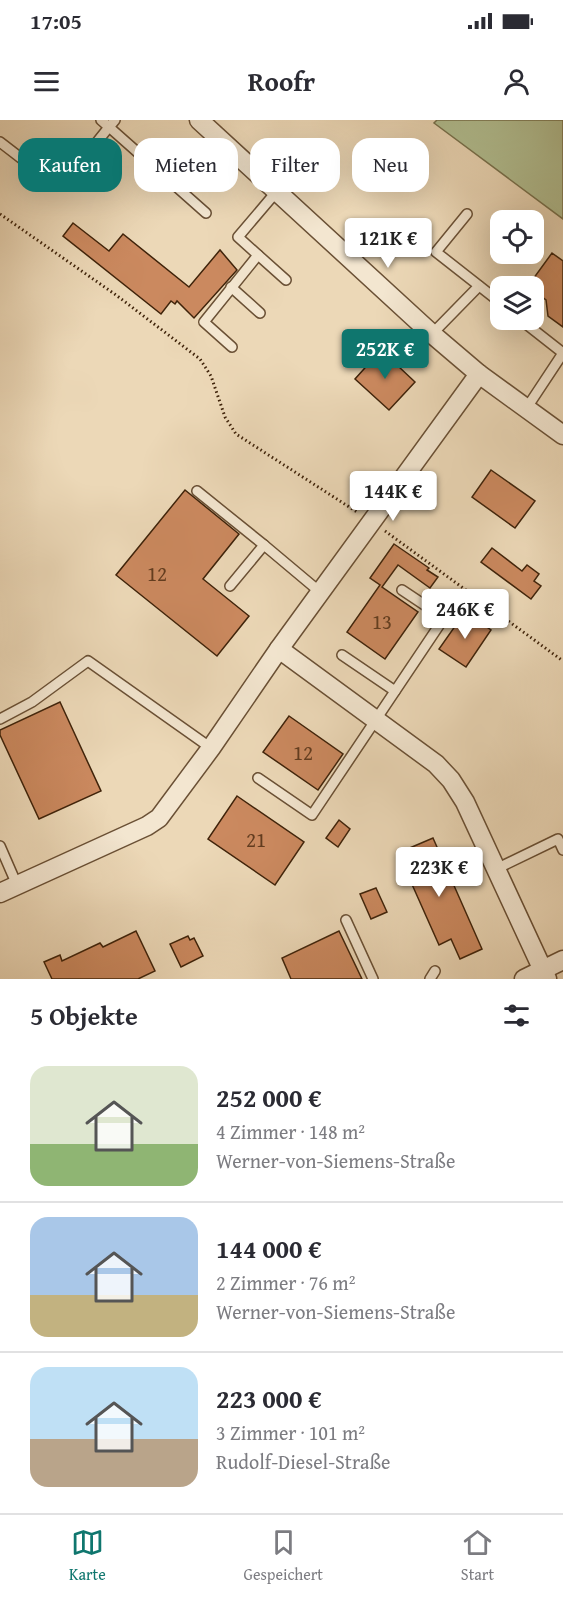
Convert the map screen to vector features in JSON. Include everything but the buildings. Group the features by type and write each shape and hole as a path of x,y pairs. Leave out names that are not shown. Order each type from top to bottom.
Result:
{"street":[{"path":"199,120 250,166"},
{"path":"278,192 432,334 479,374 563,435"},
{"path":"0,893 147,826 159,818 479,374"},
{"path":"279,649 436,764 451,780 465,802 545,974"},
{"path":"524,979 545,974 563,960"}],"lane":[{"path":"101,120 112,124 206,213"},
{"path":"0,142 35,169 81,162 112,124"},
{"path":"276,192 238,237 286,280"},
{"path":"467,214 436,252 490,294"},
{"path":"232,347 204,322 258,255"},
{"path":"432,334 479,286"},
{"path":"231,287 260,313"},
{"path":"526,409 563,353 534,330"},
{"path":"197,490 320,592"},
{"path":"230,586 264,545"},
{"path":"258,778 312,815 444,618 402,590"},
{"path":"342,655 395,691"},
{"path":"0,719 32,702 88,661 211,748"},
{"path":"496,869 558,839 563,850"},
{"path":"0,846 17,885"},
{"path":"346,920 373,979"}],"path":[{"path":"0,214 116,295 200,359 211,376 225,417 236,434 371,522 563,661"}],"green space":[{"path":"437,120 563,120 563,219 434,123"}]}
